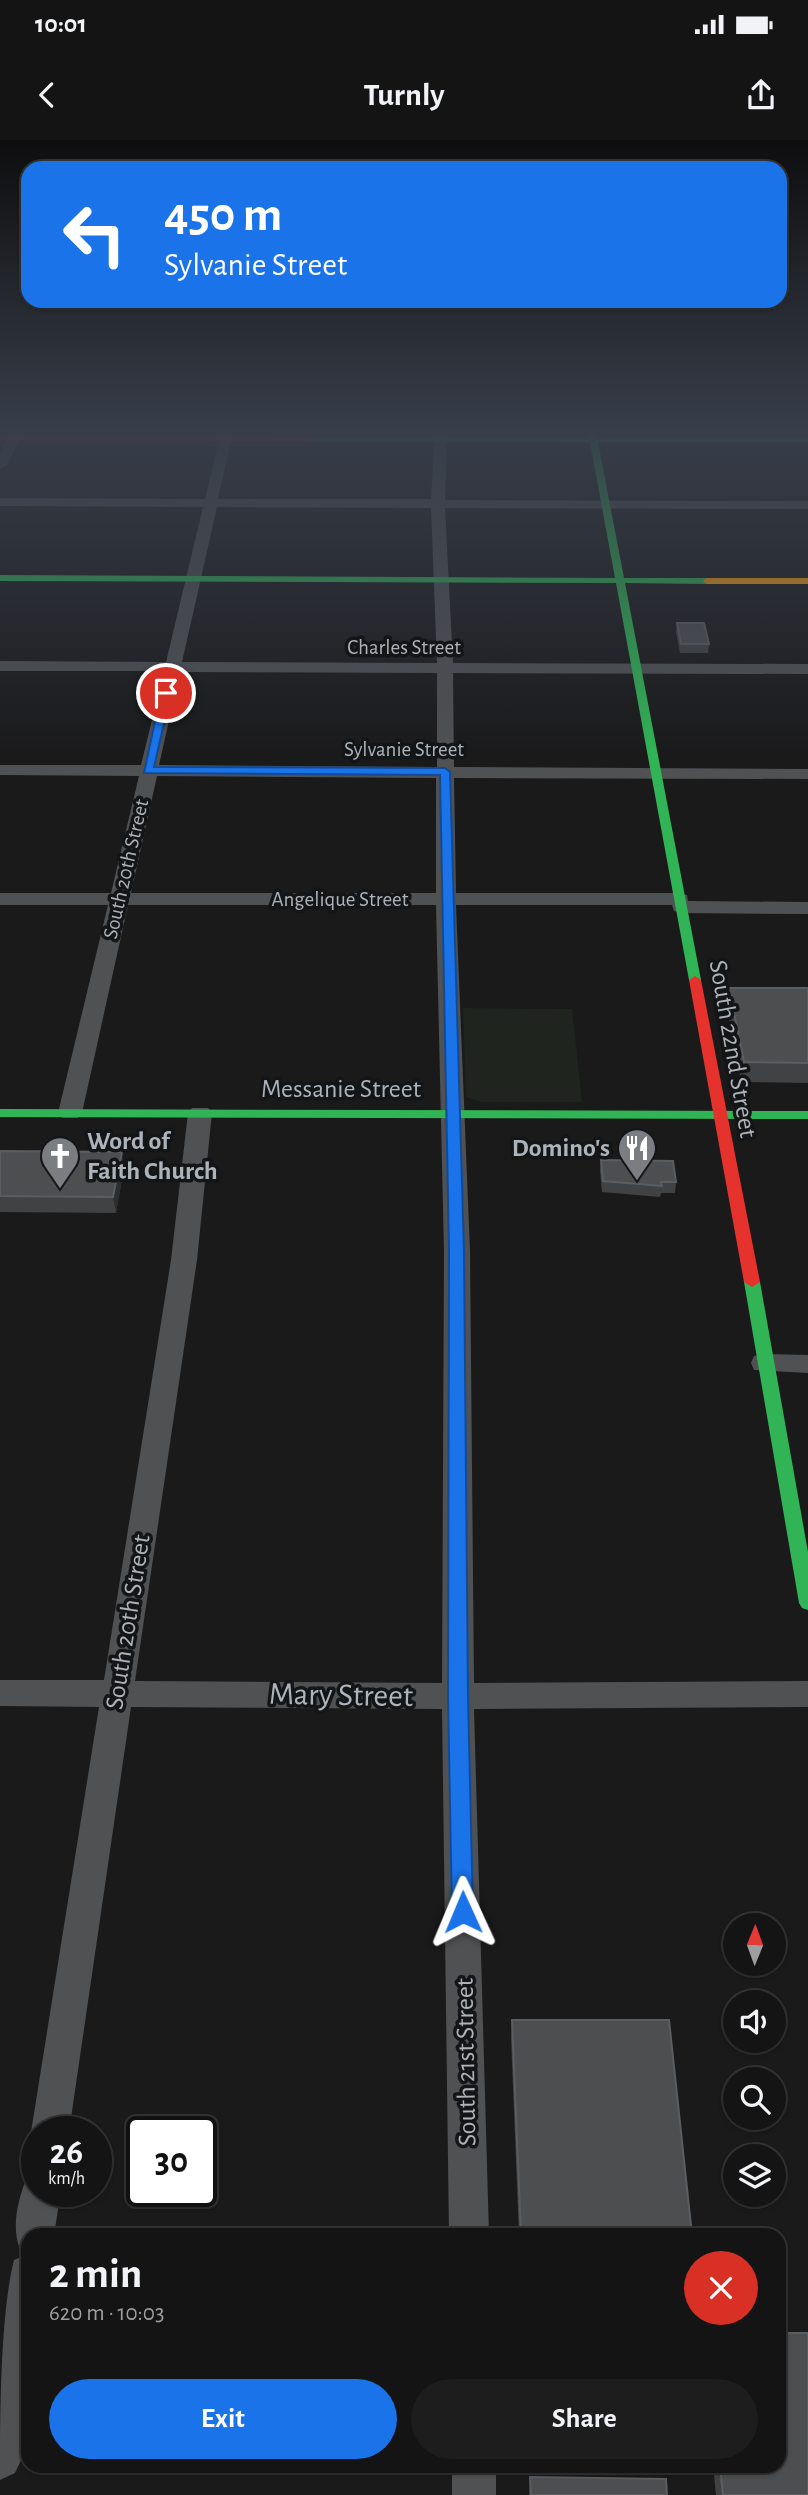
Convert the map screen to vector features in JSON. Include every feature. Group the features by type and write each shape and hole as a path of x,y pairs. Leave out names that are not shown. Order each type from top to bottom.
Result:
{"street":[{"name":"South 20th Street","path":"71,1113 202,537"},
{"name":"South 21st Street","path":"439,537 445,668 446,899 457,1251 458,1696 469,2228"},
{"name":"South 22nd Street","path":"611,537 746,1249 808,1603"},
{"path":"0,578 808,581"},
{"name":"Charles Street","path":"0,666 808,669"},
{"name":"Sylvanie Street","path":"0,770 808,774"},
{"name":"Angelique Street","path":"0,899 446,899 808,908"},
{"name":"Messanie Street","path":"0,1113 808,1115"},
{"name":"South 20th Street","path":"52,2116 184,1260 200,1113"},
{"path":"764,1363 808,1364"},
{"name":"Mary Street","path":"0,1693 458,1696 808,1694"},
{"path":"35,2228 38,2207"},
{"path":"0,2458 21,2320"},
{"path":"474,2473 474,2495"}],"shaded area":[{"path":"463,1008 572,1009 582,1102 483,1102 466,1097"}],"building":[{"path":"677,623 704,623 709,644 681,644"},
{"path":"729,988 808,988 808,1063 744,1062"},
{"name":"Word of Faith Church","path":"0,1151 122,1152 113,1197 0,1196"},
{"path":"601,1160 673,1161 676,1182 661,1182 662,1186 603,1181"},
{"path":"512,2020 669,2020 691,2228 521,2228"},
{"path":"786,2333 808,2333 808,2495 723,2495 721,2473 786,2473"},
{"path":"530,2477 666,2479 667,2495 531,2495"}],"traffic: fast":[{"path":"612,537 695,980"},
{"path":"0,578 707,581"},
{"path":"0,1113 808,1115"},
{"path":"752,1282 808,1603"}],"traffic: slow":[{"path":"707,581 808,581"}],"traffic: jam":[{"path":"695,980 752,1282"}],"place":[{"name":"Domino's","path":"637,1182"},
{"name":"Word of Faith Church","path":"60,1190"}],"route":[{"path":"166,693 148,770 445,772 446,899 457,1251 458,1696 463,1912"}]}
